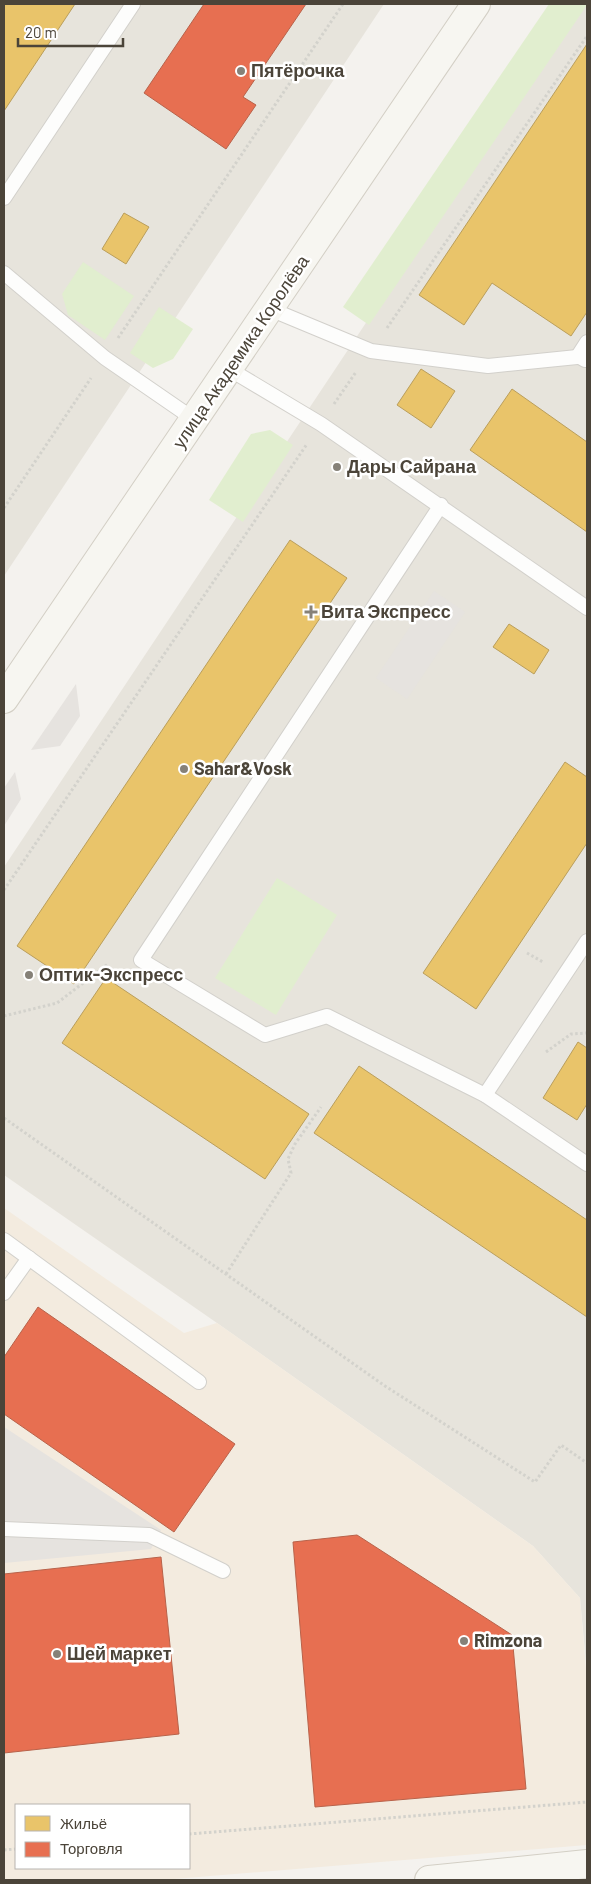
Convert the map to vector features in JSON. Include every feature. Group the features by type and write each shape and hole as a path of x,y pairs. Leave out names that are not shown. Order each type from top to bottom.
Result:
{"street":[{"name":"улица Академика Королёва","path":"4,699 476,4"},
{"path":"429,1880 587,1864"}],"lane":[{"path":"4,198 133,4"},
{"path":"4,273 105,358 195,420"},
{"path":"270,308 371,351 488,366 584,358 587,342"},
{"path":"229,368 321,424 441,505 587,608"},
{"path":"441,505 141,960 265,1035 327,1016 485,1095 587,1164"},
{"path":"485,1095 587,941"},
{"path":"4,1240 199,1382"},
{"path":"4,1293 29,1258"},
{"path":"4,1529 149,1535 223,1571"}],"path":[{"path":"4,508 344,4"},
{"path":"4,890 587,36"},
{"path":"4,1016 57,1003 108,964"},
{"path":"226,1274 291,1173 288,1159 295,1144 321,1107"},
{"path":"4,1118 384,1386 535,1482 561,1446 587,1463"},
{"path":"190,1834 587,1802"}],"shaded area":[{"path":"4,4 384,4 4,576"},
{"path":"578,4 587,4 587,1674 580,1598 533,1546 4,1175 4,867"},
{"path":"434,591 465,612 407,699 376,678"},
{"path":"76,684 80,716 60,746 31,750"},
{"path":"15,772 21,799 4,826 4,788"},
{"path":"4,1208 184,1333 217,1323 533,1546 580,1598 587,1680 587,1845 162,1880 4,1880"},
{"path":"4,1427 161,1530 151,1549 4,1563"}],"green space":[{"path":"549,4 587,5 369,325 343,307"},
{"path":"83,262 134,296 105,340 68,315 62,294"},
{"path":"159,307 193,329 173,359 153,368 130,353"},
{"path":"270,430 293,445 243,522 209,500 251,434"},
{"path":"277,878 337,915 276,1015 215,978"}],"building: Жильё":[{"path":"4,4 75,4 4,111"},
{"path":"587,44 587,312 571,336 492,283 464,325 419,295"},
{"path":"124,213 149,227 126,264 102,249"},
{"path":"421,369 455,391 431,428 397,405"},
{"path":"512,389 587,442 587,532 470,450"},
{"path":"290,540 347,578 74,984 17,946"},
{"path":"509,624 549,650 534,674 493,647"},
{"path":"565,762 587,777 587,843 476,1009 423,973"},
{"path":"106,978 309,1114 265,1179 62,1043"},
{"path":"578,1042 587,1048 587,1104 577,1120 543,1098"},
{"path":"359,1066 587,1220 587,1317 314,1133"}],"building: Торговля":[{"path":"204,4 306,4 243,97 256,105 226,149 144,93"},
{"path":"38,1307 235,1444 174,1532 4,1414 4,1357"},
{"path":"357,1535 512,1635 526,1789 315,1807 293,1542"},
{"path":"161,1557 179,1734 4,1753 4,1574"}],"place":[{"name":"Пятёрочка","path":"241,71"},
{"name":"Дары Сайрана","path":"337,467"},
{"name":"Вита Экспресс","path":"311,612"},
{"name":"Sahar&Vosk","path":"184,769"},
{"name":"Оптик-Экспресс","path":"29,975"},
{"name":"Rimzona","path":"464,1641"},
{"name":"Шей маркет","path":"57,1654"}]}
